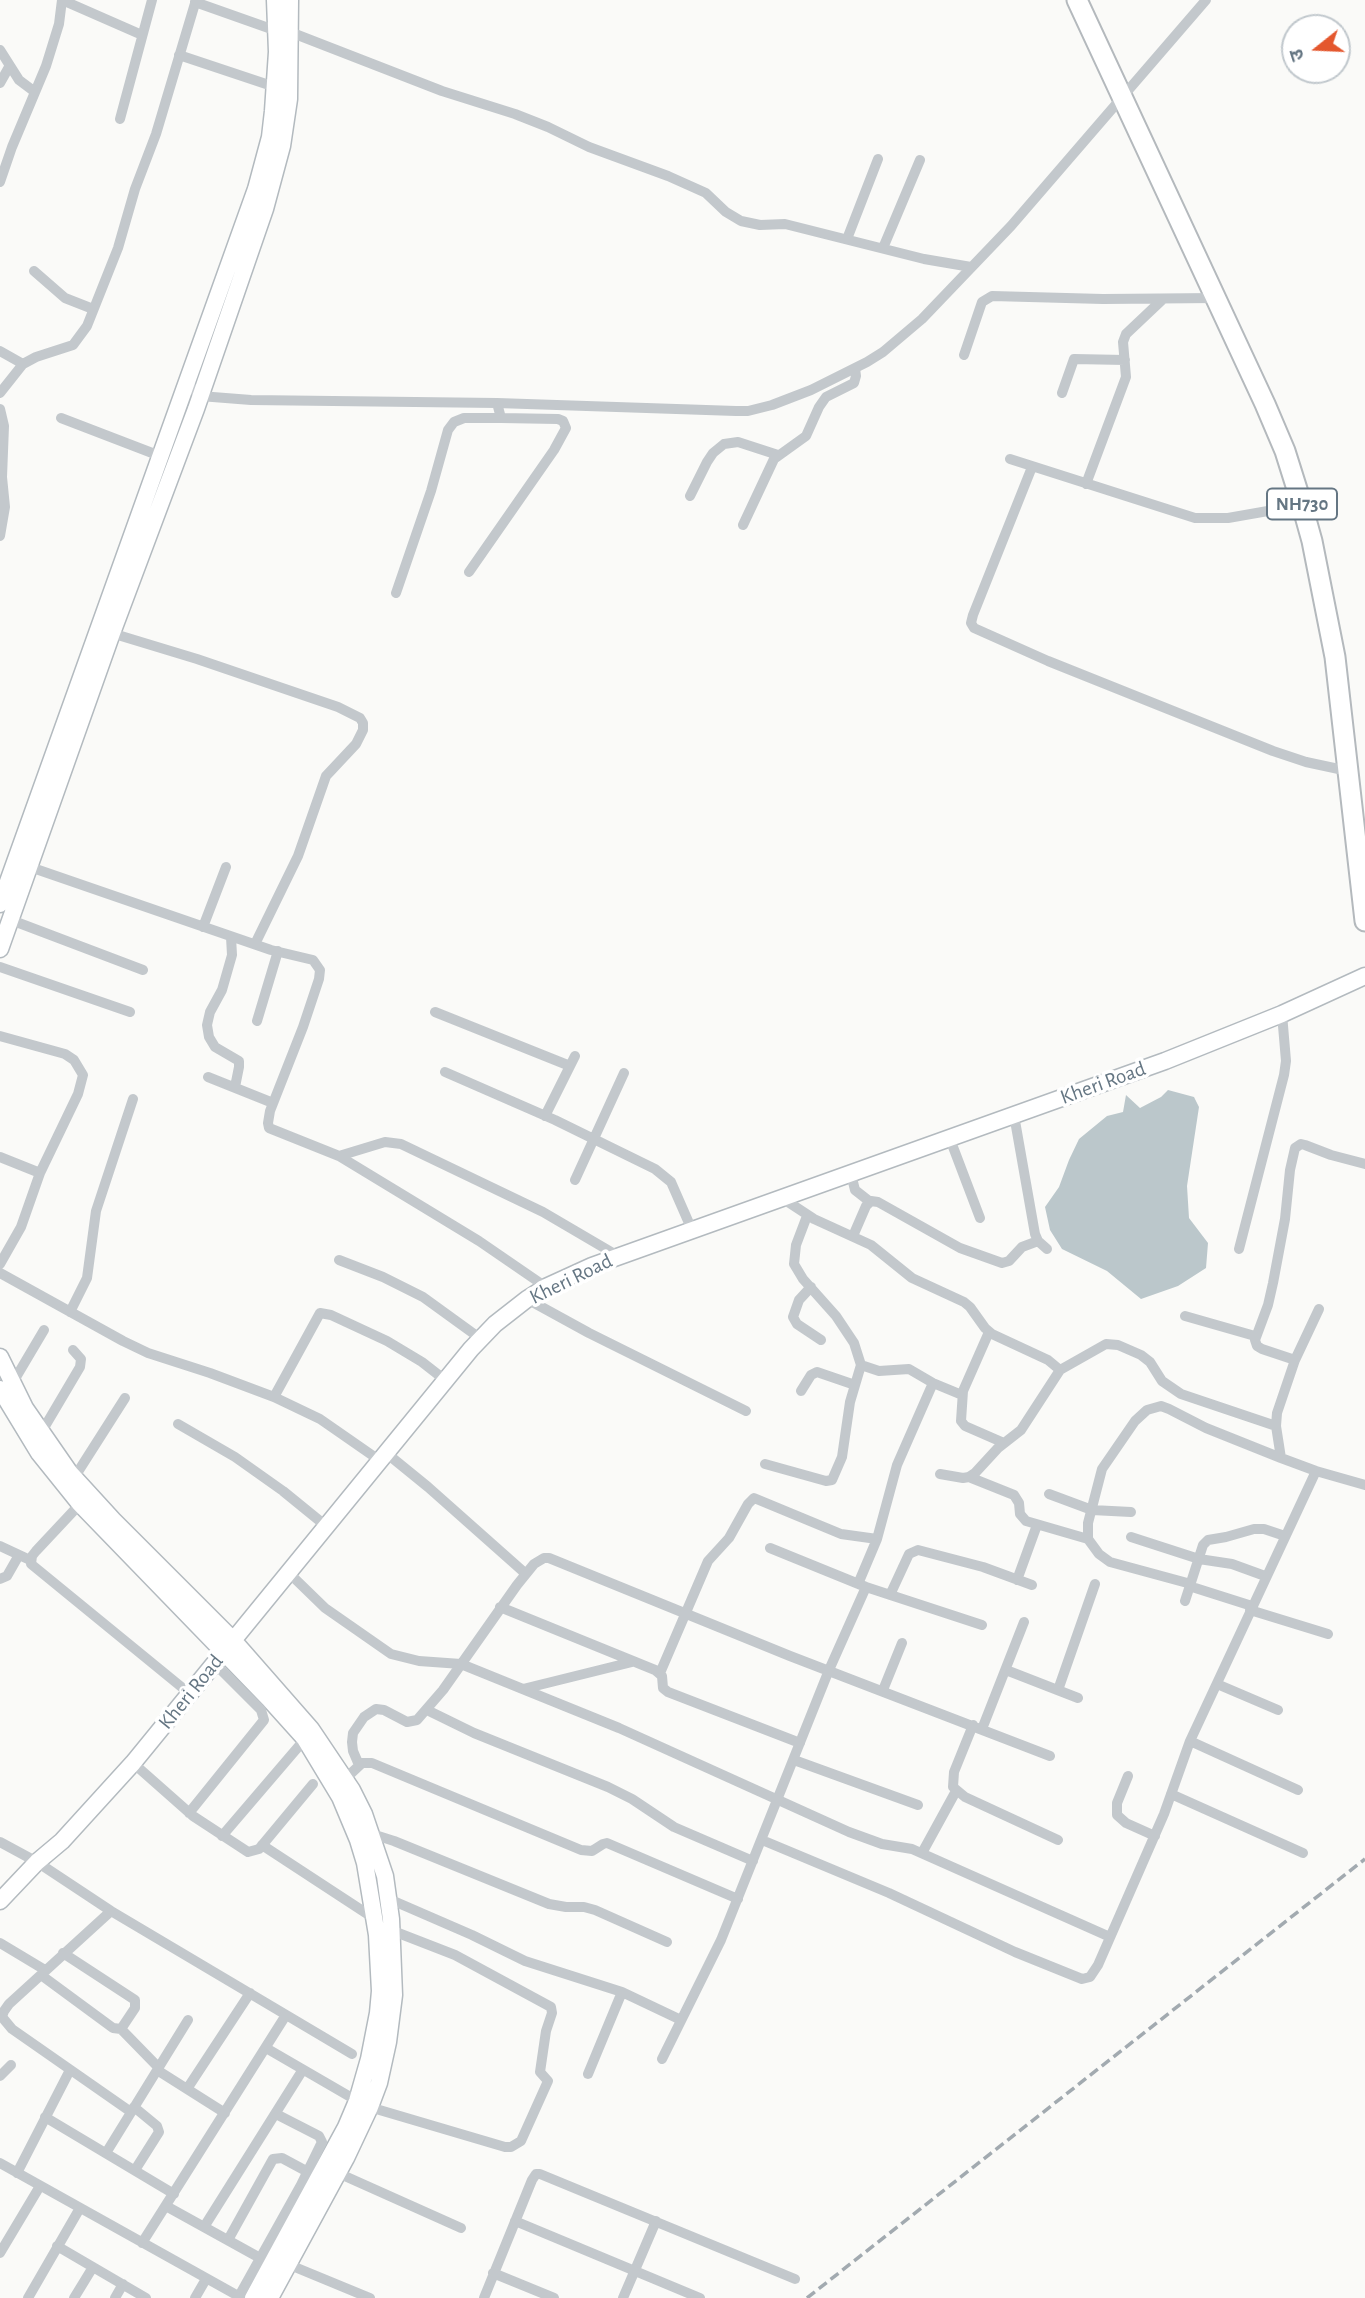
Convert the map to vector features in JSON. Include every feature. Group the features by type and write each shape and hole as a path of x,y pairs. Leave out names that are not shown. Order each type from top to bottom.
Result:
{"highway":[{"name":"NH730","path":"1077,0 1265,404 1285,451 1302,505 1312,541 1335,657 1365,921"}],"street":[{"path":"0,182 55,39 62,0 142,35"},
{"path":"120,119 152,0"},
{"path":"0,949 30,867 160,456 194,394 275,173 289,99 284,32 275,0"},
{"path":"0,904 181,443 270,137 275,87 290,0"},
{"path":"194,394 251,400 499,410 748,411 801,394 856,371 922,319 1126,106 1206,0"},
{"path":"0,393 23,364 74,345 87,326 118,248 196,1 548,127 589,147 679,180 706,193 726,212 752,225 785,224 971,267"},
{"path":"0,50 19,80 35,92"},
{"path":"179,55 275,87"},
{"path":"0,83 9,67"},
{"path":"847,239 878,159"},
{"path":"883,248 920,160"},
{"path":"34,271 65,298 93,309"},
{"path":"964,355 982,302 992,296 1216,298"},
{"path":"1086,484 1126,377 1123,342 1126,334 1163,299"},
{"path":"0,351 23,364"},
{"path":"1062,393 1074,359 1125,360"},
{"path":"743,525 768,470 778,455 806,436 823,401 854,383 856,371"},
{"path":"0,409 4,426 2,477 5,507 0,536"},
{"path":"396,593 433,483 447,430 454,422 499,410 563,421 566,428 554,450 469,572"},
{"path":"61,418 160,456"},
{"path":"690,496 707,462 724,444 738,442 778,455"},
{"path":"1010,459 1195,518 1228,518 1302,505"},
{"path":"1032,467 973,615 971,623 974,628 1048,661 1273,751 1306,762 1348,771"},
{"path":"105,631 197,659 353,713 363,723 363,730 356,744 326,776 298,856 255,944"},
{"path":"30,867 255,944 309,957 318,964 320,970 314,997 273,1103 268,1118 270,1128 339,1156 479,1241 546,1287"},
{"path":"203,927 226,867"},
{"path":"11,920 143,970"},
{"path":"231,936 232,955 222,990 210,1012 207,1025 209,1037 215,1047 239,1062 235,1087"},
{"path":"257,1021 278,951"},
{"path":"0,967 130,1012"},
{"name":"Kheri Road","path":"0,1901 78,1824 133,1763 445,1380 481,1339 527,1299 546,1287 618,1256 1165,1061 1282,1014 1365,976"},
{"path":"435,1012 573,1061 545,1116"},
{"path":"1239,1249 1284,1075 1286,1061 1282,1014"},
{"path":"0,1036 65,1054 74,1060 83,1075 78,1094 40,1174 21,1227 0,1264"},
{"path":"445,1072 545,1116 664,1175 671,1182 692,1230"},
{"path":"575,1181 624,1073"},
{"path":"208,1077 273,1103"},
{"path":"70,1312 87,1278 96,1211 134,1100"},
{"path":"1014,1115 1035,1234 1047,1249"},
{"path":"950,1139 980,1218"},
{"path":"339,1156 386,1142 401,1144 542,1212 618,1256"},
{"path":"1295,1360 1262,1349 1255,1343 1255,1336 1268,1305 1273,1283 1285,1219 1290,1170 1296,1149 1301,1144 1365,1164"},
{"path":"0,1157 40,1174"},
{"path":"851,1174 855,1190 869,1201 877,1202 960,1248 1002,1263 1009,1261 1022,1247 1038,1241"},
{"path":"782,1199 807,1216 871,1245 912,1278 964,1302 989,1332 1048,1360 1060,1370"},
{"path":"853,1236 869,1201"},
{"path":"765,1464 826,1481 832,1480 842,1457 850,1402 861,1365 854,1343 836,1316 797,1271 793,1256 807,1216"},
{"path":"339,1260 383,1277 423,1297 481,1339"},
{"path":"0,1273 148,1353 274,1397 320,1419 428,1487 526,1574"},
{"path":"811,1287 799,1300 793,1317 797,1324 821,1340"},
{"path":"527,1299 589,1333 747,1411"},
{"path":"1281,1458 1276,1426 1277,1413 1295,1360 1318,1309"},
{"path":"274,1397 317,1317 325,1313 387,1341 422,1362 445,1380"},
{"path":"1185,1315 1255,1336"},
{"path":"6,1386 44,1330"},
{"path":"989,1332 964,1385 962,1424 1004,1443"},
{"path":"970,1477 1027,1422 1060,1370 1107,1344 1118,1345 1146,1358 1162,1381 1181,1394 1276,1426"},
{"path":"41,1433 80,1367 81,1359 73,1350"},
{"path":"0,1357 6,1386 39,1453 79,1504 225,1650 311,1729 345,1779 364,1814 385,1876 389,1899 382,1926 378,2013 363,2104 338,2173 277,2260 243,2297 206,2279 0,2162"},
{"path":"861,1365 879,1371 904,1368 962,1395"},
{"path":"801,1391 811,1375 817,1372 855,1385"},
{"path":"662,2059 721,1940 762,1840 862,1586 897,1465 933,1383"},
{"path":"6,1386 74,1478 304,1739 328,1776 349,1817 382,1926"},
{"path":"74,1478 125,1398"},
{"path":"1328,1634 1190,1585 1110,1562 1099,1554 1088,1539 1091,1510 1105,1462 1135,1421 1154,1407 1161,1406 1206,1428 1281,1458 1365,1485"},
{"path":"178,1424 251,1467 326,1526"},
{"path":"762,1840 889,1893 1015,1952 1082,1979 1090,1977 1095,1972 1155,1836 1190,1741 1316,1471"},
{"path":"940,1474 955,1478 970,1477 1014,1495 1018,1499 1022,1518 1037,1525 1088,1539"},
{"path":"1049,1494 1091,1510 1130,1512"},
{"path":"660,1673 708,1561 729,1538 754,1498 841,1534 877,1539"},
{"path":"30,1560 79,1504"},
{"path":"1017,1580 1037,1525"},
{"path":"1185,1601 1203,1545 1208,1540 1255,1529 1264,1529 1284,1536"},
{"path":"1131,1538 1199,1559 1232,1564 1265,1576"},
{"path":"0,1546 30,1560 33,1567 190,1693"},
{"path":"770,1548 862,1586 982,1625"},
{"path":"890,1595 909,1554 918,1550 983,1567 1031,1585"},
{"path":"0,1579 8,1576 19,1555"},
{"path":"359,1765 353,1751 353,1733 369,1712 384,1710 412,1722 427,1710 526,1574 538,1560 549,1558 1050,1755"},
{"path":"289,1573 325,1608 391,1654 419,1661 461,1664 631,1733 871,1841 903,1846 922,1853 1110,1937"},
{"path":"1058,1690 1095,1584"},
{"path":"500,1607 660,1673 663,1688 668,1692 800,1743"},
{"path":"1024,1622 1006,1670 952,1781 956,1791 1058,1840"},
{"path":"883,1690 902,1643"},
{"path":"189,1813 264,1720 261,1710 225,1650"},
{"path":"523,1689 633,1661"},
{"path":"1006,1670 1078,1698"},
{"path":"1217,1684 1279,1710"},
{"path":"427,1710 621,1793 674,1826 753,1861"},
{"path":"222,1836 304,1739"},
{"path":"1190,1741 1298,1790"},
{"path":"794,1760 918,1805"},
{"path":"133,1763 189,1813 248,1852 254,1852 262,1845 313,1784"},
{"path":"345,1779 359,1765 372,1763 581,1850 592,1851 607,1843 737,1899"},
{"path":"1128,1776 1117,1803 1117,1815 1126,1823 1155,1836"},
{"path":"922,1853 956,1791"},
{"path":"1171,1794 1303,1853"},
{"path":"372,1834 549,1904 595,1910 667,1942"},
{"path":"0,1842 352,2054"},
{"path":"262,1845 382,1926 448,1952 551,2007 552,2013 546,2031 540,2072 548,2081 521,2141 511,2147 363,2104 266,2048"},
{"path":"389,1899 525,1961 622,1992 681,2020"},
{"path":"111,1911 9,2004 2,2017 12,2029 70,2070 157,2126 159,2136 135,2170"},
{"path":"0,1943 43,1972 113,2028 121,2029 158,2069 225,2113"},
{"path":"63,1953 135,2000 135,2007 121,2029"},
{"path":"588,2074 622,1992"},
{"path":"187,2089 250,1993"},
{"path":"142,2243 286,2015"},
{"path":"106,2153 188,2020"},
{"path":"0,2076 11,2065"},
{"path":"17,2173 70,2070"},
{"path":"204,2227 302,2071"},
{"path":"277,2260 340,2139 363,2104"},
{"path":"270,2298 277,2260 322,2139 276,2113"},
{"path":"45,2117 174,2194"},
{"path":"228,2240 273,2159 282,2158 308,2172"},
{"path":"338,2173 461,2228"},
{"path":"484,2298 532,2180 537,2174 795,2279"},
{"path":"0,2253 5,2233 40,2186"},
{"path":"166,2206 228,2240 370,2298"},
{"path":"28,2298 80,2208"},
{"path":"515,2221 701,2298"},
{"path":"623,2298 656,2221"},
{"path":"57,2246 146,2298"},
{"path":"74,2298 93,2267"},
{"path":"493,2273 554,2298"},
{"path":"195,2298 206,2279"},
{"path":"115,2298 122,2284"}],"shaded area":[{"path":"1168,1090 1194,1097 1199,1107 1187,1186 1189,1218 1208,1243 1206,1268 1178,1286 1141,1299 1107,1271 1062,1249 1050,1230 1045,1207 1059,1187 1079,1139 1107,1116 1123,1112 1126,1095 1140,1108 1161,1097"}],"railway":[{"path":"807,2298 1365,1859"}]}
